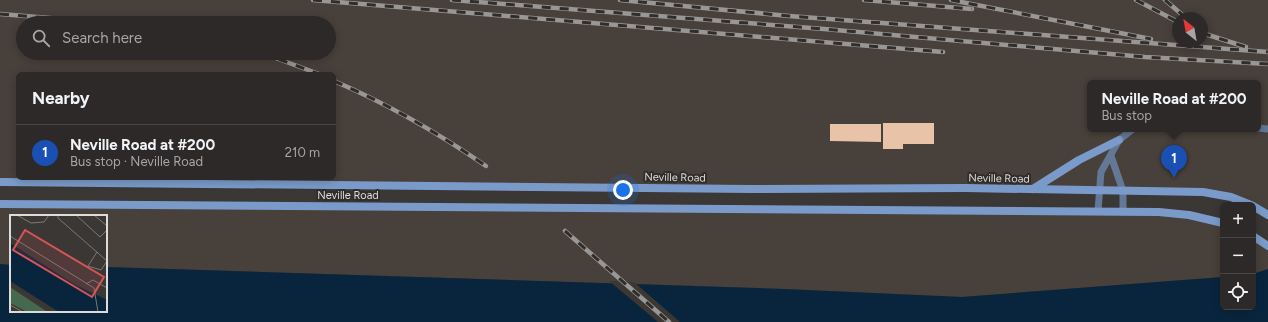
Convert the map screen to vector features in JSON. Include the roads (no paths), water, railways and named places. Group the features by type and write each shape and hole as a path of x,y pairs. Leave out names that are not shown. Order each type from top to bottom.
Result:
{"main road":[{"path":"1033,190 1079,160 1119,140"},
{"name":"Neville Road","path":"0,182 744,189 965,188 1203,192 1230,197 1244,202"},
{"name":"Neville Road","path":"0,204 1123,212 1189,215 1220,222"},
{"name":"Neville Road","path":"1256,207 1268,214"},
{"path":"1256,238 1268,246"}],"lane":[{"path":"1098,212 1101,172 1119,140 1129,132"},
{"path":"1111,156 1123,191 1123,212"}],"water":[{"path":"0,264 10,265 10,312 107,312 107,267 784,289 962,297 1220,277 1220,310 1256,310 1256,273 1268,269 1268,322 0,322"}],"railway":[{"path":"313,0 943,52"},
{"path":"452,0 824,29 1145,57 1268,64"},
{"path":"620,0 789,16 1268,52"},
{"path":"864,0 972,9"},
{"path":"951,0 1151,39"},
{"path":"1136,0 1172,19"},
{"path":"1165,0 1179,12"},
{"path":"0,14 25,16"},
{"path":"1208,35 1246,47"},
{"path":"281,60 314,72"},
{"path":"336,82 374,99 412,120 450,142 486,166"},
{"path":"565,231 669,322"}],"place":[{"name":"Neville Road at #200","path":"1174,178"}]}
